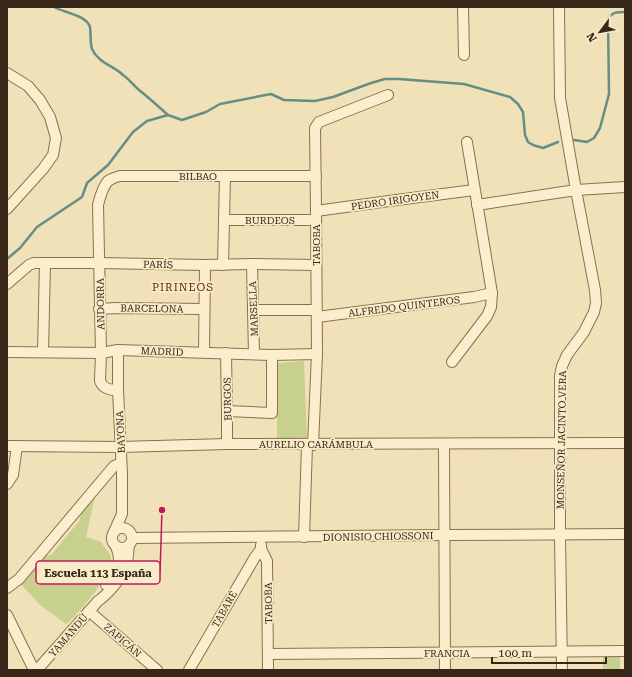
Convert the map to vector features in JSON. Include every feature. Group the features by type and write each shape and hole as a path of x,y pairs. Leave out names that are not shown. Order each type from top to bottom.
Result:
{"street":[{"path":"463,7 464,55"},
{"name":"MONSEÑOR JACINTO VERA","path":"559,7 560,98 576,190 596,290 594,312 584,332 567,355 562,366 560,376 562,670"},
{"path":"7,73 28,86 40,100 50,117 56,138 53,155 43,169 7,209"},
{"name":"TABOBA","path":"304,537 317,354 315,128 319,122 388,95"},
{"path":"452,362 487,316 491,308 492,293 467,142"},
{"name":"BILBAO","path":"98,205 103,188 109,180 120,176 316,176"},
{"path":"223,265 224,176"},
{"path":"477,205 576,190 625,187"},
{"name":"PEDRO IRIGOYEN","path":"316,216 389,201 474,190"},
{"name":"ANDORRA","path":"98,205 101,353 100,381 102,386 110,390 118,390"},
{"name":"BURDEOS","path":"224,220 316,216"},
{"name":"PARÍS","path":"7,284 29,264 34,263 316,265"},
{"path":"43,352 45,263"},
{"name":"MARSELLA","path":"252,264 254,354"},
{"path":"204,352 205,265"},
{"name":"ALFREDO QUINTEROS","path":"253,310 316,314 474,297 492,293"},
{"name":"BARCELONA","path":"99,309 204,309"},
{"name":"MADRID","path":"7,352 101,353 118,350 272,355 317,354"},
{"name":"BAYONA","path":"118,350 122,514 129,538"},
{"name":"BURGOS","path":"226,354 227,444"},
{"path":"227,411 272,413 272,355"},
{"name":"AURELIO CARÁMBULA","path":"12,446 120,447 227,444 310,445 625,443"},
{"path":"444,444 446,670"},
{"path":"7,484 13,476 12,446"},
{"path":"7,588 19,579 114,466 121,463"},
{"name":"BAYONA","path":"114,532 122,514"},
{"path":"122,528 129,538 124,548 121,548 116,546 112,541 112,535 114,532 122,528"},
{"name":"DIONISIO CHIOSSONI","path":"129,538 625,534"},
{"name":"TABOBA","path":"260,537 261,550 267,561 268,670"},
{"name":"YAMANDÚ","path":"37,670 98,601 111,589 121,576 125,569 128,556 129,538"},
{"name":"YAMANDÚ","path":"98,601 100,594 118,566 119,556 116,546"},
{"name":"TABARÉ","path":"189,670 255,557 261,550"},
{"name":"ZAPICÁN","path":"89,611 156,670"},
{"path":"7,615 34,670"},
{"name":"FRANCIA","path":"268,654 625,651"}],"green space":[{"path":"304,361 307,440 277,440 277,363"},
{"path":"96,492 86,537 101,542 111,556 110,568 95,592 76,615 66,624 40,605 20,583 44,556 52,554 80,520 81,511"},
{"path":"603,656 620,656 620,670 603,670"}],"waterway":[{"path":"54,7 80,17 88,23 90,27 92,49 98,58 119,72 168,115"},
{"path":"574,140 587,142 594,138 600,128 609,94 608,19 615,13 625,12"},
{"path":"7,259 20,248 37,227 82,197 87,183 108,165 133,132 147,121 168,115 182,120 206,112 220,104 271,94 284,100 315,101 333,97 385,79 399,79 464,84 510,97 518,104 523,112 525,135 528,142 543,148 558,142"}],"place":[{"name":"Escuela 113 España","path":"162,510"}],"district":[{"name":"PIRINEOS","path":"183,287"}]}
